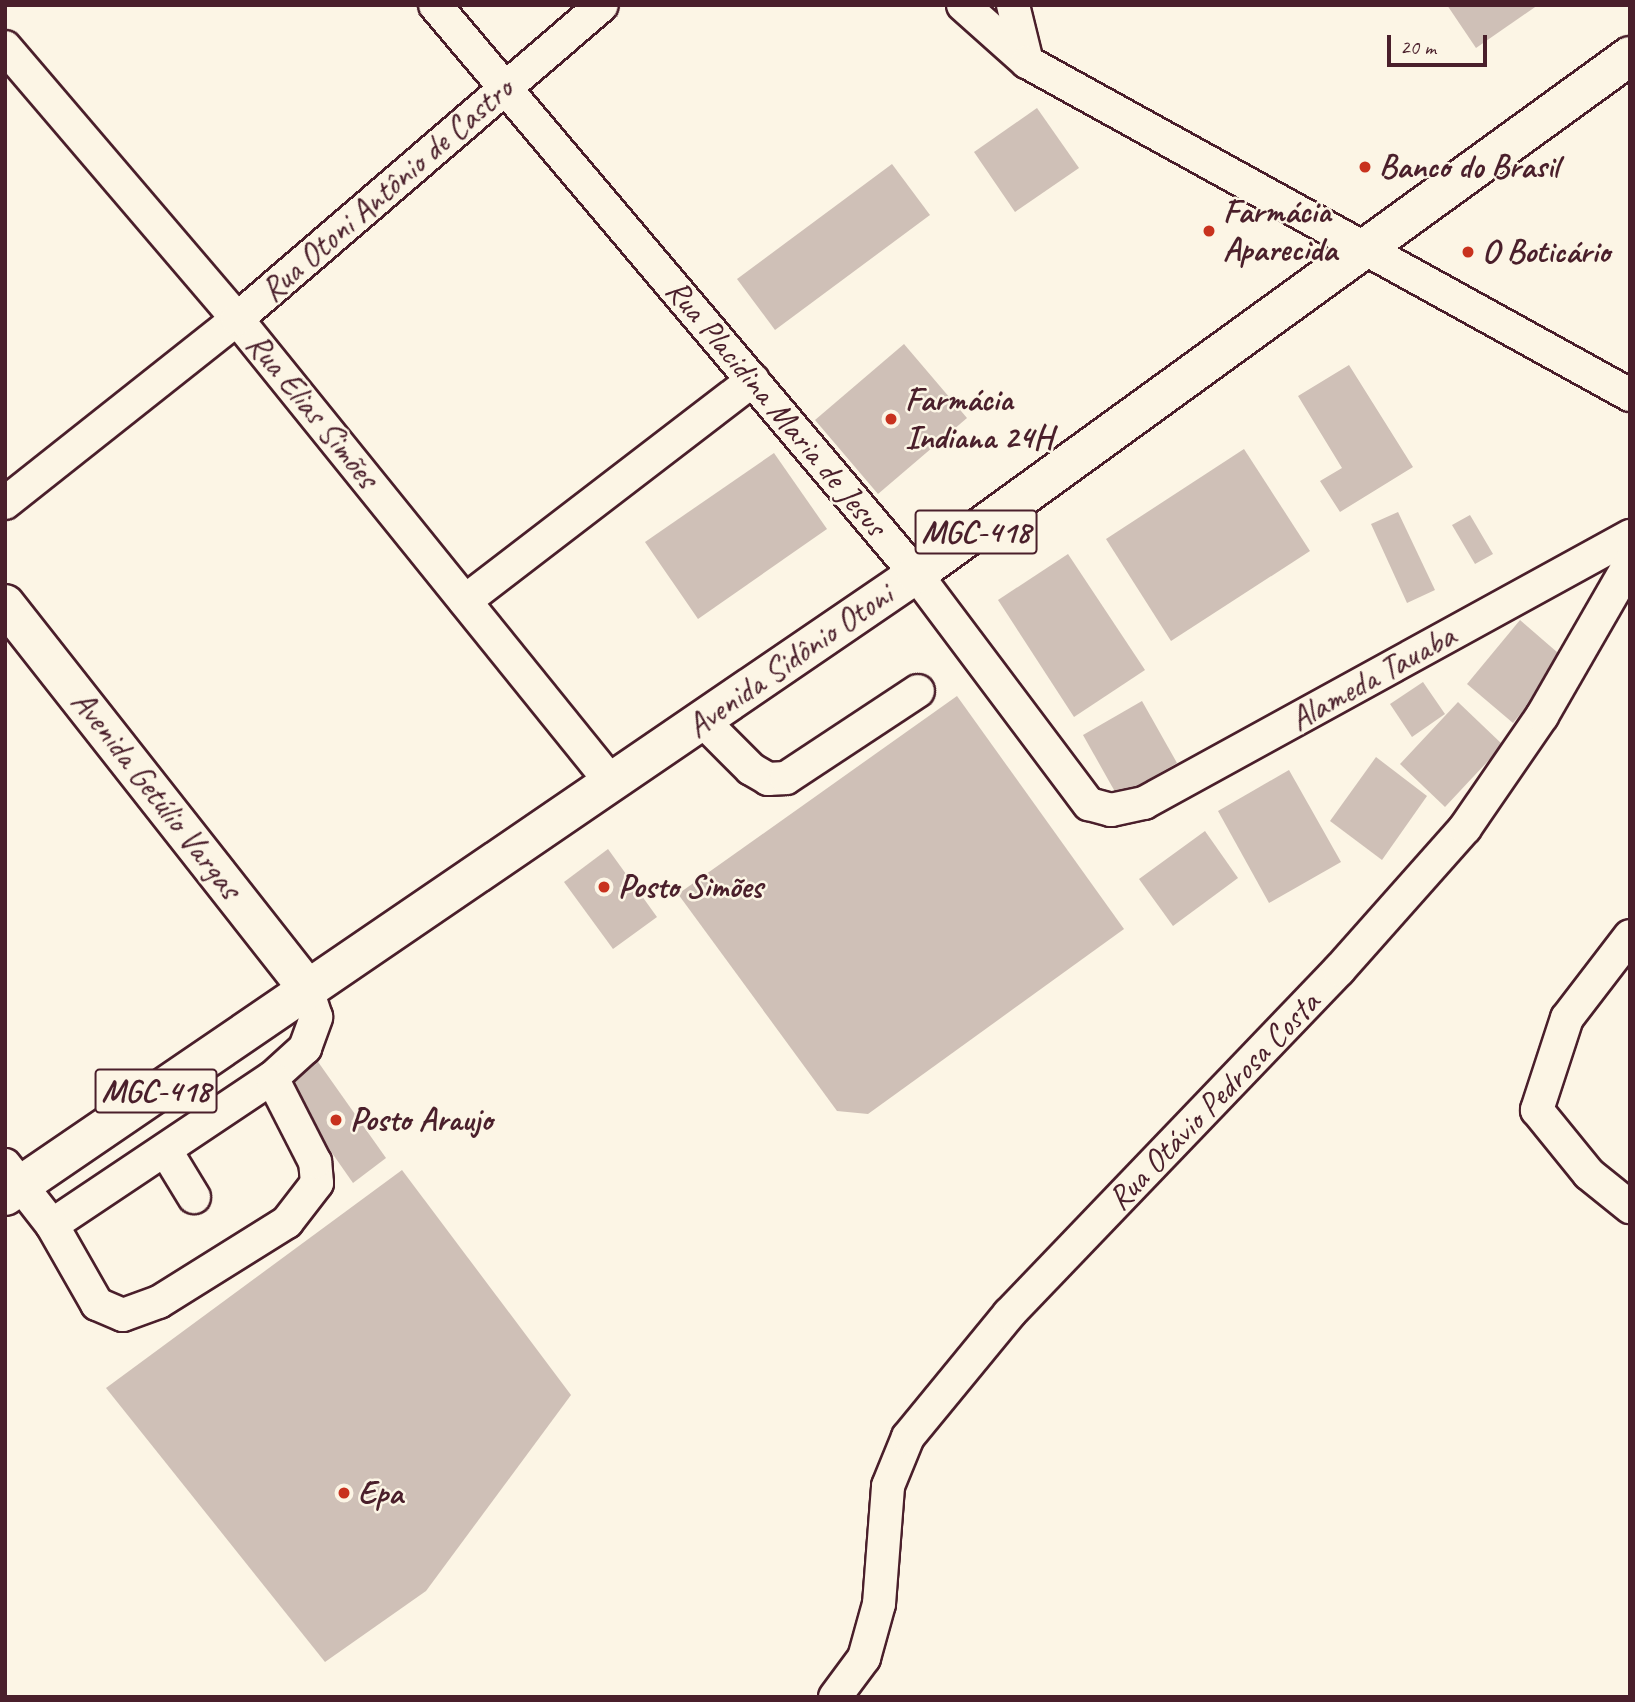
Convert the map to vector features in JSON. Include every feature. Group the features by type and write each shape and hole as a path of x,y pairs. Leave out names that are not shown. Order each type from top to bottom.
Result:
{"main road":[{"name":"Avenida Sidônio Otoni","path":"11,1182 704,722 1372,249 1630,56"},
{"name":"Avenida Getúlio Vargas","path":"5,604 306,986"}],"street":[{"name":"Rua Placidina Maria de Jesus","path":"436,5 916,574 1071,785 1089,804 1111,810"},
{"name":"Rua Otoni Antônio de Castro","path":"5,503 237,319 602,5"},
{"path":"963,5 1027,62 1372,249 1630,395"},
{"path":"1013,5 1027,62"},
{"name":"Rua Elias Simões","path":"5,47 237,319 611,782"},
{"path":"464,601 753,380"},
{"name":"Alameda Tauaba","path":"1111,810 1178,786 1630,536"},
{"name":"Rua Otávio Pedrosa Costa","path":"835,1697 864,1658 879,1604 888,1486 908,1437 1009,1314 1339,970 1465,828 1542,716 1630,564"},
{"path":"704,722 751,769 768,779 786,778 918,691"},
{"path":"1630,936 1567,1017 1537,1110 1589,1174 1630,1207"},
{"path":"52,1225 272,1078 305,1048 313,1032 316,1017 306,986"},
{"path":"11,1182 52,1225 97,1304 123,1315 159,1302 287,1222 317,1183 315,1162 272,1078"},
{"path":"166,1151 194,1197"}],"building":[{"path":"1447,5 1538,5 1476,48"},
{"path":"1037,108 1079,168 1015,212 974,152"},
{"path":"892,164 930,215 775,330 737,279"},
{"name":"Farmácia Indiana 24H","path":"904,344 967,418 878,494 815,420"},
{"path":"1349,365 1413,467 1340,512 1320,481 1342,468 1298,396"},
{"path":"1244,449 1310,551 1171,641 1106,539"},
{"path":"774,453 827,529 698,619 645,542"},
{"path":"1398,512 1435,590 1407,603 1371,524"},
{"path":"1470,515 1493,554 1475,564 1452,525"},
{"path":"1068,554 1145,670 1074,717 998,600"},
{"path":"1520,620 1565,659 1513,723 1467,684"},
{"path":"1423,682 1445,714 1412,737 1390,704"},
{"path":"957,696 1124,929 868,1114 837,1111 678,894"},
{"path":"1142,701 1177,763 1118,797 1083,735"},
{"path":"1458,702 1503,745 1445,807 1400,764"},
{"path":"1376,757 1427,796 1382,860 1330,821"},
{"path":"1289,770 1341,862 1269,903 1218,811"},
{"path":"1205,831 1238,878 1173,926 1139,879"},
{"path":"608,849 657,917 613,949 564,882"},
{"path":"316,1059 386,1158 353,1183 283,1083"},
{"name":"Epa","path":"402,1170 571,1395 426,1591 325,1662 106,1388"}],"place":[{"name":"Banco do Brasil","path":"1365,167"},
{"name":"Farmácia Aparecida","path":"1209,231"},
{"name":"O Boticário","path":"1468,252"},
{"name":"Farmácia Indiana 24H","path":"891,419"},
{"name":"Posto Simões","path":"604,887"},
{"name":"Posto Araujo","path":"336,1120"},
{"name":"Epa","path":"344,1493"}]}
